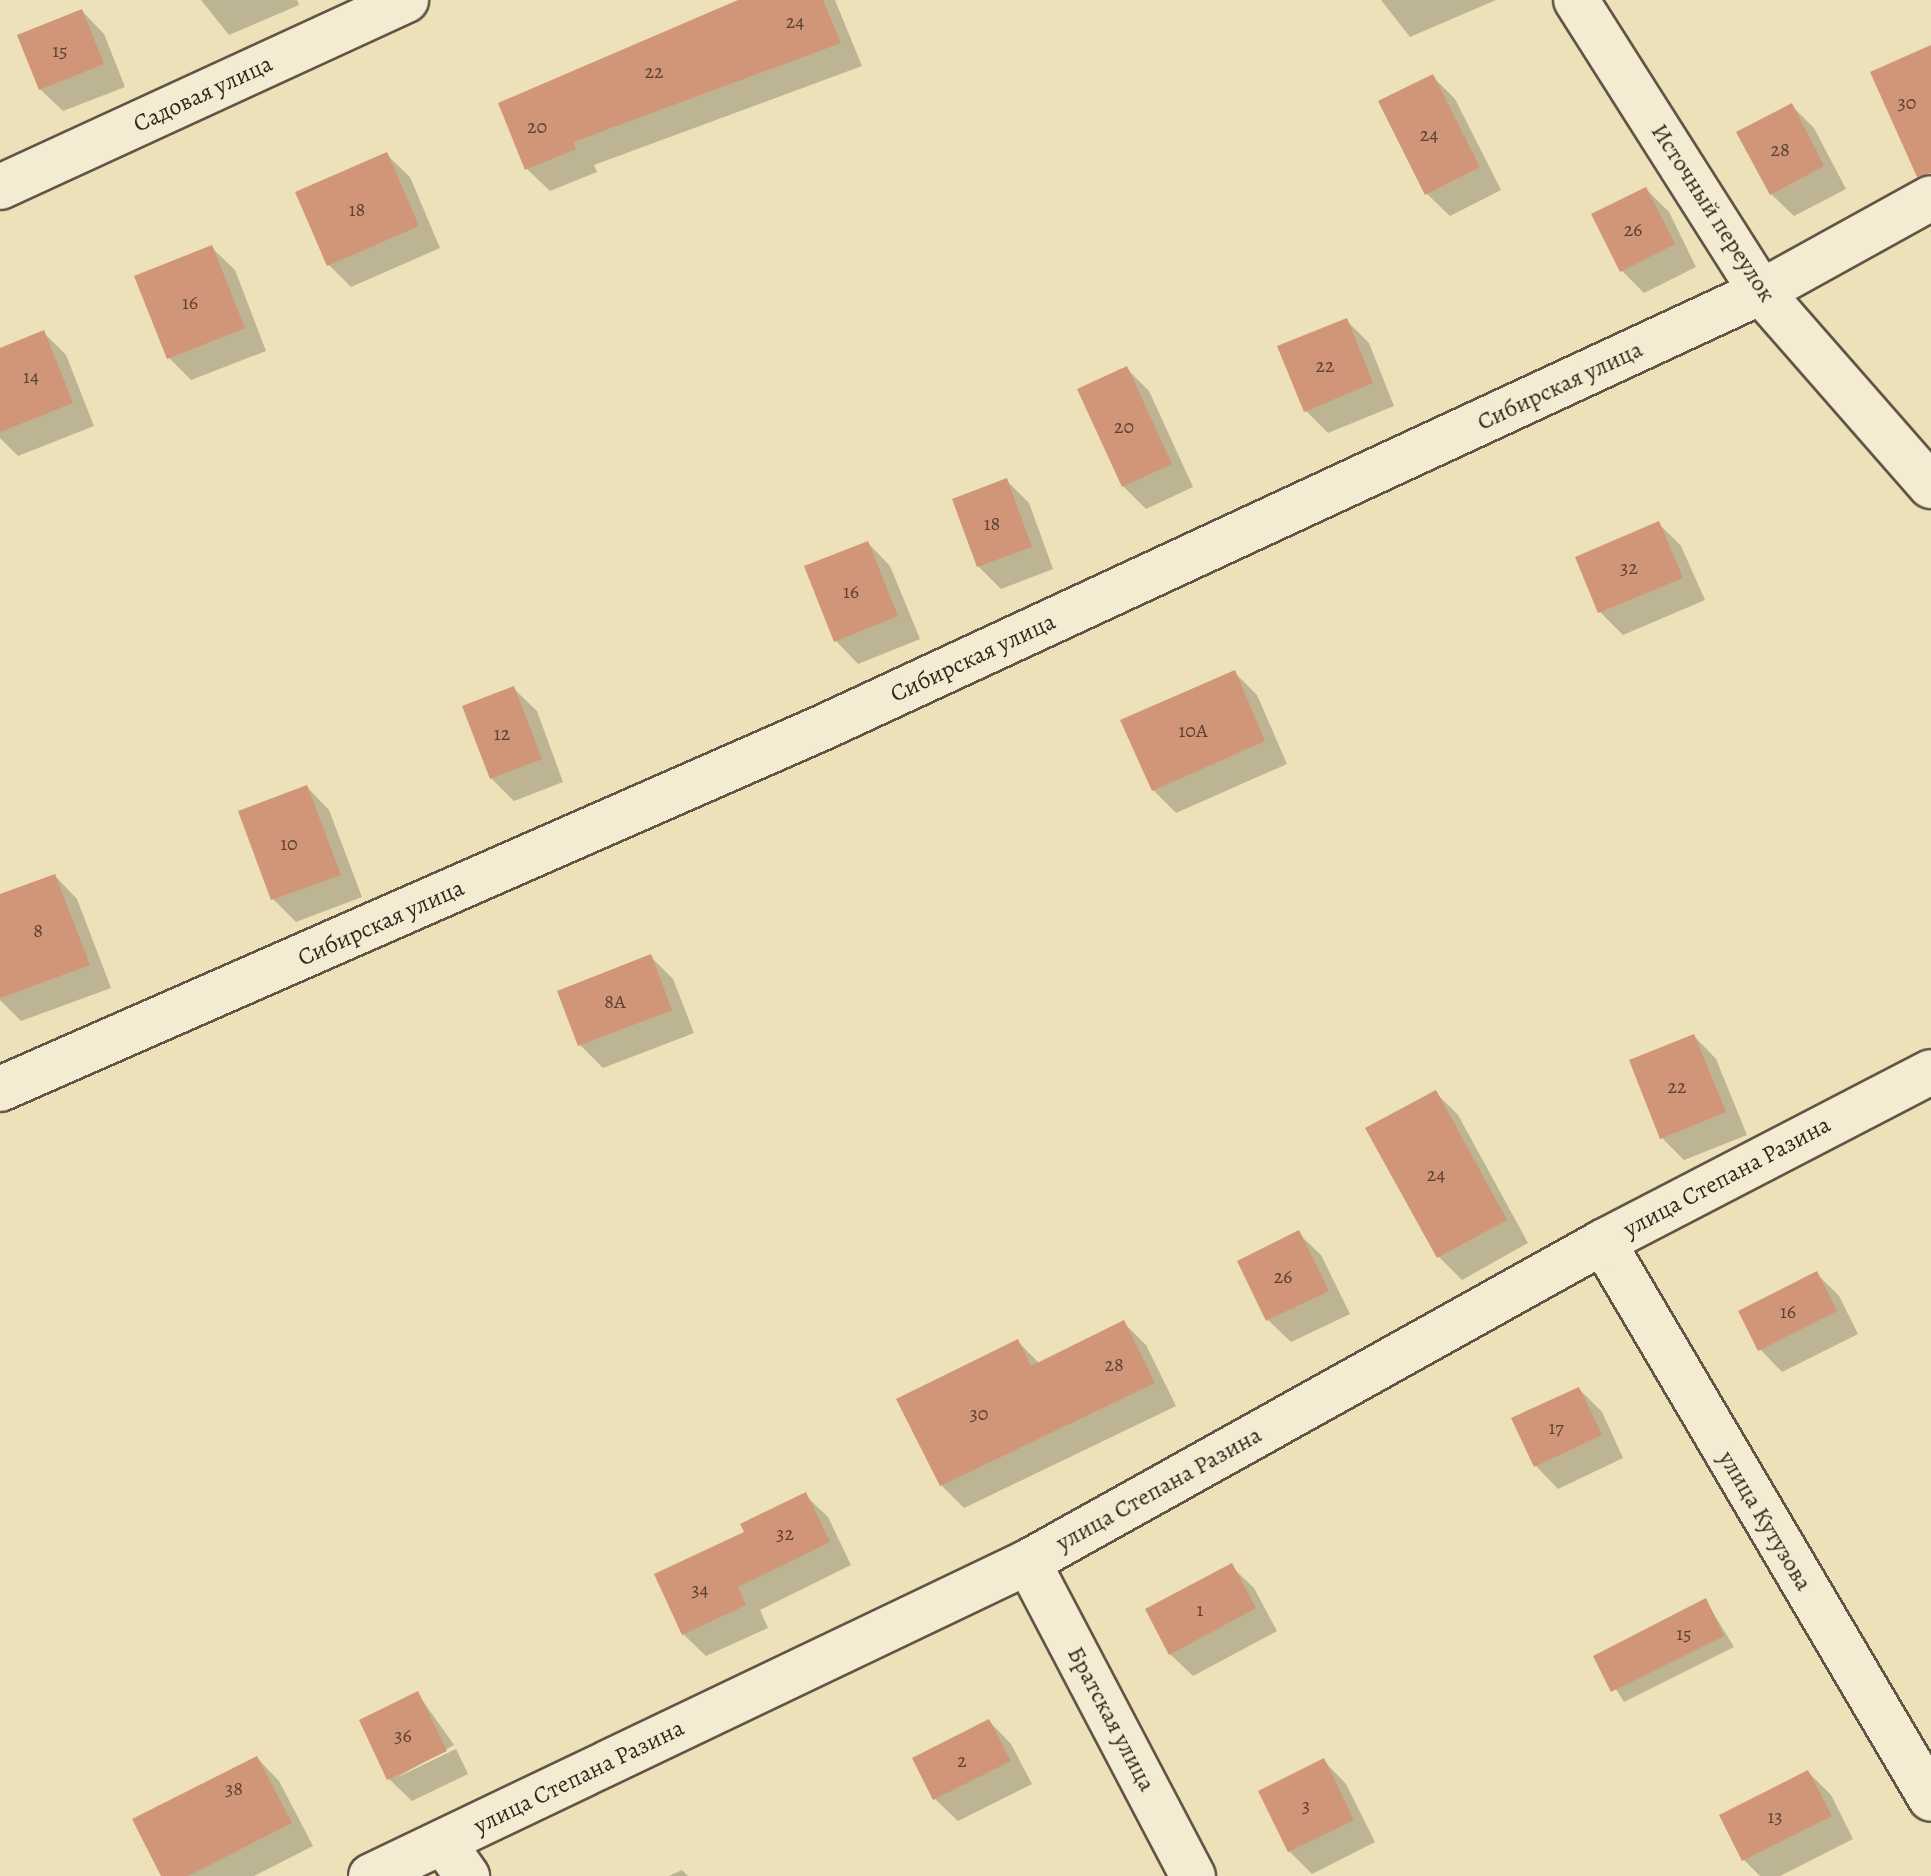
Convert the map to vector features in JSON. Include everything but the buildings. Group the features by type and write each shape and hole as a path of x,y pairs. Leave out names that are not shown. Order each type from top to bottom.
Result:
{"street":[{"name":"Садовая улица","path":"0,187 406,0"},
{"name":"Источный переулок","path":"1576,0 1761,292 1931,486"},
{"name":"Сибирская улица","path":"0,1089 826,726 1761,292 1931,198"},
{"name":"улица Степана Разина","path":"371,1876 455,1859 1028,1562 1603,1242 1931,1072"},
{"name":"улица Кутузова","path":"1603,1242 1931,1799"},
{"name":"Братская улица","path":"1028,1562 1193,1876"}]}
